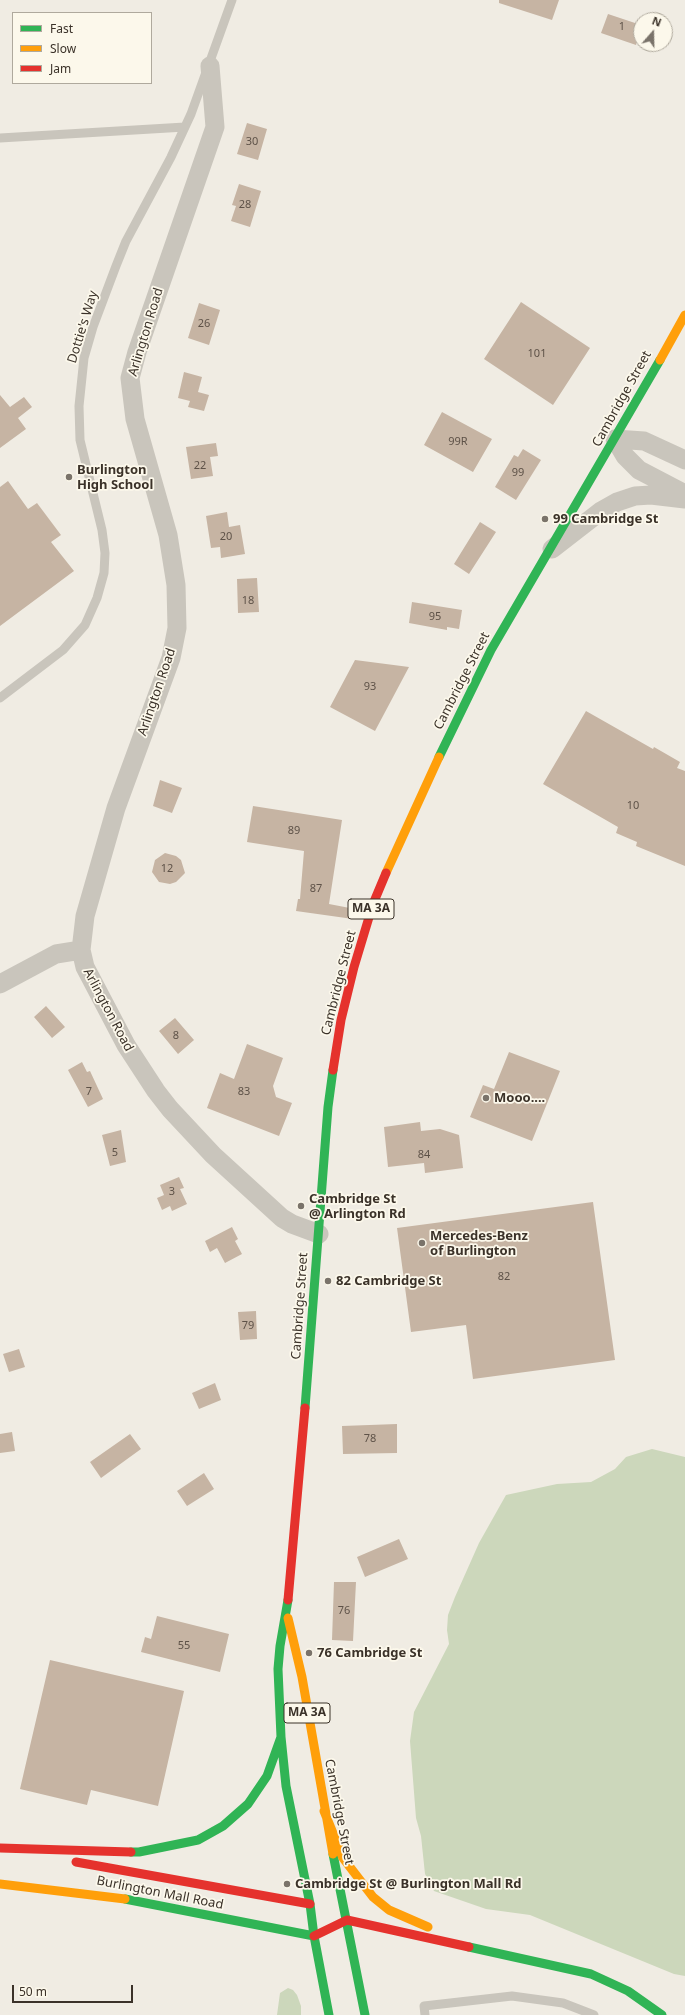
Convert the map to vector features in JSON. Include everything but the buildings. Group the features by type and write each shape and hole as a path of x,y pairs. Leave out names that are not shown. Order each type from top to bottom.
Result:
{"main road":[{"name":"Cambridge Street","path":"328,2015 310,1904 286,1786 281,1737 278,1669 280,1646 288,1615 328,1107 336,1052 354,967 373,904 416,806 466,699 491,650 615,439 685,315"},
{"name":"Cambridge Street","path":"288,1615 302,1677 324,1811 365,2015"},
{"name":"Burlington Mall Road","path":"0,1848 139,1852 198,1840 223,1826 248,1804 267,1776 281,1737"},
{"path":"324,1811 343,1858 373,1897 389,1910 409,1920 520,1958"},
{"name":"Burlington Mall Road","path":"0,1848 310,1904 322,1909"},
{"name":"Burlington Mall Road","path":"0,1884 108,1896 314,1936"},
{"path":"334,1915 346,1920 565,1967 607,1980 628,1991 662,2015"},
{"path":"314,1936 346,1920"}],"street":[{"name":"Arlington Road","path":"210,66 215,126 142,337 130,378 135,419 171,549 177,601 177,628 171,658 114,815 85,916 81,950 85,966 126,1045 156,1091 170,1109 213,1155 280,1216 292,1224 318,1234"},
{"path":"615,439 644,441 685,460"},
{"path":"615,439 625,456 639,470 685,494"},
{"path":"549,551 601,511 617,502 635,496 651,495 685,499"},
{"path":"0,984 56,954 81,950"}],"lane":[{"name":"Dottie's Way","path":"0,698 63,650 77,635 92,610 101,585 105,561 102,530 80,440 78,424 83,365 93,327 126,241 185,127 210,66 232,0"},
{"path":"0,138 185,127"},
{"path":"425,2015 424,2006 512,1996 563,2003 594,2015"}],"green space":[{"path":"652,1449 685,1457 685,1976 674,1974 530,1915 486,1909 434,1891 425,1874 421,1836 416,1818 410,1741 414,1712 449,1644 447,1630 448,1615 455,1597 479,1543 506,1495 557,1484 591,1482 615,1469 626,1457"},
{"path":"288,1988 293,1990 297,1995 301,2006 301,2015 277,2015 280,1993"}],"traffic: fast":[{"path":"439,757 491,650 660,360"},
{"path":"305,1408 328,1107 333,1070"},
{"path":"288,1600 280,1646 278,1669 281,1737 286,1786 310,1904 314,1936 329,2015"},
{"path":"131,1852 139,1852 198,1840 223,1826 248,1804 267,1776 281,1737"},
{"path":"333,1854 365,2015"},
{"path":"125,1899 314,1936"},
{"path":"469,1947 591,1974 628,1991 662,2015"}],"traffic: slow":[{"path":"660,360 685,315"},
{"path":"386,873 439,757"},
{"path":"288,1618 302,1677 333,1854"},
{"path":"324,1811 343,1858 373,1897 389,1910 428,1927"},
{"path":"0,1884 125,1899"}],"traffic: jam":[{"path":"333,1070 341,1020 354,967 373,904 386,873"},
{"path":"288,1600 305,1408"},
{"path":"0,1848 131,1852"},
{"path":"76,1862 310,1904"},
{"path":"314,1936 347,1920"},
{"path":"347,1920 469,1947"}],"place":[{"name":"Burlington High School","path":"69,477"},
{"name":"99 Cambridge St","path":"545,519"},
{"name":"Mooo....","path":"486,1098"},
{"name":"Cambridge St @ Arlington Rd","path":"301,1206"},
{"name":"Mercedes-Benz of Burlington","path":"422,1243"},
{"name":"82 Cambridge St","path":"328,1281"},
{"name":"76 Cambridge St","path":"309,1653"},
{"name":"Cambridge St @ Burlington Mall Rd","path":"287,1884"}]}
